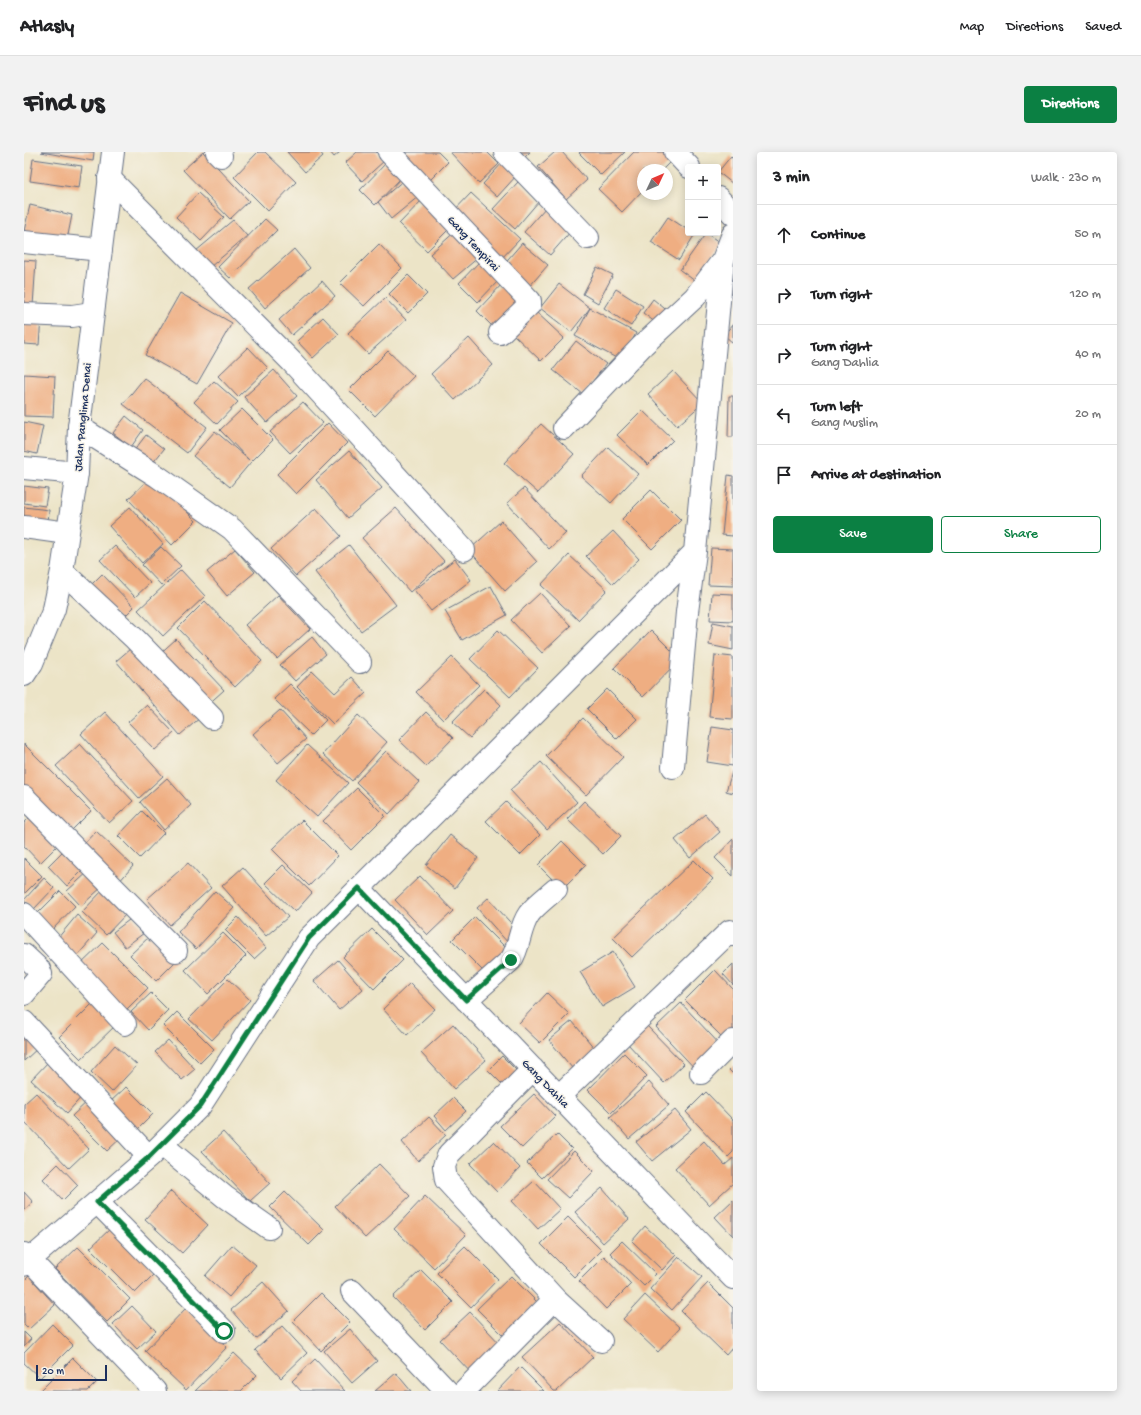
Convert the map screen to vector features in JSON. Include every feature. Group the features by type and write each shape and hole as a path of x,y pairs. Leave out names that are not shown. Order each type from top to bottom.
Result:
{"street":[{"name":"Jalan Panglima Denai","path":"24,675 32,663 54,609 62,571 77,473 79,427 113,152"},
{"name":"Gang Tempirai","path":"389,152 530,301 530,304 500,333"},
{"path":"505,152 588,238"},
{"path":"675,152 686,164"},
{"path":"109,178 292,362 464,550"},
{"path":"720,200 733,214"},
{"path":"673,767 687,612 695,552 723,260 733,234"},
{"path":"24,242 101,250"},
{"path":"564,428 642,346 695,297 723,260"},
{"path":"24,314 72,316 92,313"},
{"path":"79,427 157,476 232,529 360,662"},
{"path":"24,468 77,473"},
{"path":"24,527 67,533"},
{"path":"155,1391 26,1260 156,1151 200,1106 309,938 695,552"},
{"path":"62,571 135,639 212,718"},
{"path":"24,797 176,951"},
{"name":"Gang Dahlia","path":"359,888 733,1278"},
{"path":"466,1000 511,960 515,955 522,930 529,914 556,888"},
{"path":"24,914 126,1024"},
{"path":"559,1096 732,932"},
{"path":"24,955 39,969 41,974 24,994"},
{"path":"24,1022 156,1151 269,1228"},
{"path":"701,1073 733,1041"},
{"path":"532,1069 449,1154 444,1166 446,1180 555,1299 601,1341"},
{"path":"97,1202 224,1331"},
{"path":"352,1291 448,1391"},
{"path":"464,1391 555,1299"}],"building":[{"path":"41,152 94,152 93,161"},
{"path":"203,152 249,201 230,219 183,170"},
{"path":"258,152 265,152 296,182 268,211 234,177"},
{"path":"287,152 320,152 323,156 305,172"},
{"path":"330,152 340,152 334,157"},
{"path":"357,152 376,152 384,161 362,181 345,163"},
{"path":"403,152 438,152 448,162 430,180"},
{"path":"450,152 487,152 499,164 479,183"},
{"path":"521,152 530,152 525,157"},
{"path":"555,152 562,152 587,180 566,199 538,167"},
{"path":"625,152 601,175 579,153"},
{"path":"634,152 668,152 674,158 668,164 637,164 637,196 622,212 598,189"},
{"path":"731,156 733,158 733,184 721,174 721,168"},
{"path":"33,159 82,166 79,188 30,181"},
{"path":"388,161 403,176 375,205 360,190"},
{"path":"503,162 517,175 497,197 483,184"},
{"path":"405,179 419,196 391,219 378,202"},
{"path":"518,182 539,201 515,229 493,209"},
{"path":"198,193 224,217 201,241 176,217"},
{"path":"471,193 520,239 499,261 451,214"},
{"path":"424,198 452,226 427,251 399,224"},
{"path":"30,205 72,215 67,240 24,231"},
{"path":"546,207 572,230 550,255 524,232"},
{"path":"668,217 685,228 685,236 694,236 679,260 651,242"},
{"path":"265,219 277,230 230,278 218,267"},
{"path":"233,220 247,236 210,267 196,251"},
{"path":"457,230 480,256 453,279 430,254"},
{"path":"704,236 710,236 722,244 695,281 680,270"},
{"path":"522,243 548,265 528,288 502,266"},
{"path":"379,244 402,268 364,306 340,283"},
{"path":"294,249 310,268 265,308 249,289"},
{"path":"24,260 36,261 33,306 24,305"},
{"path":"480,261 499,280 478,302 459,283"},
{"path":"597,267 613,275 598,303 583,294"},
{"path":"408,275 427,294 408,313 389,294"},
{"path":"322,281 335,296 292,335 279,320"},
{"path":"502,284 521,302 496,330 477,311"},
{"path":"559,284 590,308 571,332 540,308"},
{"path":"616,289 643,306 631,326 604,308"},
{"path":"180,293 232,323 197,384 145,355"},
{"path":"385,298 406,320 368,354 348,333"},
{"path":"653,299 670,313 660,326 643,313"},
{"path":"590,308 636,333 622,361 575,336"},
{"path":"535,311 564,338 541,361 513,334"},
{"path":"24,316 41,318 39,345 24,344"},
{"path":"323,317 339,334 313,358 297,341"},
{"path":"733,324 733,343 724,335"},
{"path":"469,338 493,365 455,400 431,374"},
{"path":"576,341 606,364 583,394 553,370"},
{"path":"248,347 268,368 238,397 218,376"},
{"path":"388,351 414,376 375,416 349,390"},
{"path":"274,370 297,396 267,423 244,397"},
{"path":"673,371 703,403 677,426 648,394"},
{"path":"24,374 55,376 53,417 24,416"},
{"path":"144,378 207,427 187,453 123,404"},
{"path":"214,381 238,402 217,424 194,402"},
{"path":"729,396 733,396 733,437 728,437"},
{"path":"303,402 323,423 290,453 270,432"},
{"path":"242,409 273,440 251,462 230,487 193,456 215,431 249,460 220,430"},
{"path":"642,410 673,440 648,465 617,435"},
{"path":"126,416 143,430 131,447 113,433"},
{"path":"24,422 43,426 37,454 24,451"},
{"path":"328,423 347,443 296,494 277,474"},
{"path":"541,424 574,454 538,493 504,463"},
{"path":"146,435 164,449 151,465 133,452"},
{"path":"608,447 638,474 611,503 581,476"},
{"path":"349,451 382,488 348,518 316,480"},
{"path":"728,475 733,476 733,536 722,535"},
{"path":"152,476 196,521 172,545 128,499"},
{"path":"24,486 48,489 45,506 24,503"},
{"path":"524,488 566,533 549,549 507,503"},
{"path":"651,490 681,520 652,549 622,519"},
{"path":"24,507 49,510 48,525 24,523"},
{"path":"130,507 163,544 142,563 109,526"},
{"path":"316,508 341,536 296,576 271,549"},
{"path":"396,508 444,561 410,592 362,538"},
{"path":"501,521 537,562 505,591 469,550"},
{"path":"613,531 639,559 613,584 586,556"},
{"path":"349,545 396,605 361,631 315,572"},
{"path":"115,546 150,583 135,597 100,560"},
{"path":"161,547 181,566 161,585 142,565"},
{"path":"711,548 733,549 733,586 708,585"},
{"path":"235,549 255,572 227,596 207,572"},
{"path":"569,555 607,590 578,620 541,585"},
{"path":"455,559 471,580 431,611 414,590"},
{"path":"181,570 205,596 163,636 138,610"},
{"path":"102,574 134,607 121,620 89,587"},
{"path":"491,586 507,615 462,640 445,611"},
{"path":"540,593 571,626 542,653 511,620"},
{"path":"712,593 733,594 733,621 710,620"},
{"path":"278,595 310,629 277,659 245,625"},
{"path":"205,601 262,661 235,687 178,628"},
{"path":"713,622 733,626 733,650 709,645"},
{"path":"498,630 538,668 510,697 470,659"},
{"path":"651,630 680,659 643,697 614,668"},
{"path":"312,637 326,654 295,681 280,665"},
{"path":"176,639 224,690 204,708 156,657"},
{"path":"137,643 201,717 180,735 116,661"},
{"path":"715,655 733,657 733,719 709,717"},
{"path":"452,657 479,685 443,720 416,692"},
{"path":"312,671 335,693 352,677 366,693 333,724 297,687"},
{"path":"290,684 326,720 311,735 274,699"},
{"path":"484,689 501,705 470,738 452,722"},
{"path":"607,689 637,719 617,739 587,709"},
{"path":"147,705 174,733 155,750 128,722"},
{"path":"280,710 306,739 278,763 253,734"},
{"path":"105,712 163,776 139,798 81,734"},
{"path":"426,712 453,738 426,766 399,740"},
{"path":"358,715 387,742 352,781 323,754"},
{"path":"583,718 623,757 586,795 546,756"},
{"path":"712,727 733,730 733,766 707,762"},
{"path":"24,744 91,811 69,833 24,788"},
{"path":"80,744 133,801 109,823 56,766"},
{"path":"307,745 348,783 317,817 276,780"},
{"path":"386,751 419,782 389,814 356,782"},
{"path":"541,762 577,802 547,830 510,790"},
{"path":"733,769 733,793 726,791"},
{"path":"167,778 191,805 164,830 140,802"},
{"path":"357,788 385,816 351,850 323,821"},
{"path":"584,801 621,836 603,854 567,819"},
{"path":"506,802 540,835 520,855 486,821"},
{"path":"142,811 164,833 140,858 118,836"},
{"path":"705,814 720,832 690,858 675,840"},
{"path":"32,815 59,844 40,863 24,846 24,823"},
{"path":"302,820 338,856 309,886 272,849"},
{"path":"96,831 133,866 117,884 79,849"},
{"path":"450,835 478,858 455,888 426,865"},
{"path":"733,839 733,876 715,858"},
{"path":"562,841 586,865 562,889 538,865"},
{"path":"66,848 85,868 67,886 48,866"},
{"path":"24,858 42,876 24,894"},
{"path":"694,860 713,879 632,957 613,938"},
{"path":"188,863 211,888 170,925 147,899"},
{"path":"283,865 312,893 295,912 265,883"},
{"path":"243,867 288,917 266,936 222,886"},
{"path":"89,871 103,886 81,906 67,891"},
{"path":"420,876 453,911 428,935 395,900"},
{"path":"44,878 54,888 34,909 24,900"},
{"path":"104,889 128,912 106,935 82,912"},
{"path":"60,891 75,906 52,930 36,915"},
{"path":"215,891 234,908 196,949 178,932"},
{"path":"488,898 520,933 509,944 477,908"},
{"path":"77,915 97,933 77,956 57,939"},
{"path":"133,917 144,933 125,947 113,932"},
{"path":"238,917 266,948 254,959 225,930"},
{"path":"475,917 513,955 490,978 452,940"},
{"path":"372,929 403,960 374,989 343,957"},
{"path":"223,933 246,956 208,994 185,970"},
{"path":"151,935 176,961 156,981 130,955"},
{"path":"103,943 148,988 124,1012 79,966"},
{"path":"613,952 635,987 602,1007 580,972"},
{"path":"338,960 363,989 339,1010 314,981"},
{"path":"733,964 733,985 723,974"},
{"path":"715,970 733,989 733,1032 725,1040 685,1000"},
{"path":"228,979 250,1000 212,1040 189,1019"},
{"path":"410,983 435,1009 407,1035 383,1009"},
{"path":"151,993 168,1010 148,1030 131,1012"},
{"path":"547,993 569,1014 540,1043 519,1023"},
{"path":"97,999 119,1022 81,1059 59,1037"},
{"path":"681,1003 724,1049 699,1073 656,1027"},
{"path":"177,1012 214,1049 200,1063 163,1026"},
{"path":"572,1021 600,1055 577,1074 549,1040"},
{"path":"453,1024 486,1060 454,1089 421,1053"},
{"path":"647,1026 684,1064 664,1083 628,1044"},
{"path":"24,1029 40,1046 24,1061"},
{"path":"168,1040 195,1069 182,1080 155,1052"},
{"path":"115,1045 137,1065 112,1092 91,1072"},
{"path":"624,1053 647,1076 611,1113 588,1090"},
{"path":"502,1056 523,1077 509,1091 488,1070"},
{"path":"49,1061 84,1094 67,1113 31,1080"},
{"path":"733,1066 733,1074 729,1070"},
{"path":"649,1082 669,1105 629,1139 610,1117"},
{"path":"126,1087 153,1114 136,1131 109,1103"},
{"path":"706,1092 733,1120 733,1152 728,1157 686,1112"},
{"path":"36,1093 89,1149 69,1168 24,1121 24,1104"},
{"path":"534,1094 555,1116 522,1148 500,1126"},
{"path":"453,1098 466,1111 446,1130 434,1116"},
{"path":"90,1099 125,1134 107,1151 72,1116"},
{"path":"675,1110 691,1129 652,1161 636,1142"},
{"path":"429,1117 446,1135 418,1161 402,1142"},
{"path":"223,1132 270,1183 250,1201 202,1151"},
{"path":"557,1134 572,1149 542,1178 527,1163"},
{"path":"494,1141 520,1168 497,1192 470,1164"},
{"path":"704,1141 725,1165 733,1158 733,1183 709,1205 675,1168"},
{"path":"574,1151 594,1171 568,1198 547,1179"},
{"path":"58,1164 78,1185 63,1200 43,1179"},
{"path":"379,1164 410,1196 365,1238 335,1206"},
{"path":"534,1181 560,1209 538,1229 512,1201"},
{"path":"602,1188 629,1219 603,1243 575,1212"},
{"path":"171,1191 208,1225 182,1253 145,1219"},
{"path":"24,1192 33,1202 24,1210"},
{"path":"285,1192 324,1230 309,1245 270,1207"},
{"path":"425,1196 466,1235 434,1268 394,1229"},
{"path":"733,1200 733,1236 715,1217"},
{"path":"568,1217 601,1250 574,1277 541,1244"},
{"path":"645,1226 676,1255 662,1270 632,1241"},
{"path":"112,1227 156,1272 135,1293 90,1248"},
{"path":"622,1241 656,1274 644,1286 610,1253"},
{"path":"232,1245 256,1265 229,1297 205,1276"},
{"path":"465,1246 498,1279 471,1307 437,1273"},
{"path":"78,1247 130,1299 107,1322 55,1269"},
{"path":"604,1256 631,1284 606,1309 579,1281"},
{"path":"679,1257 702,1277 672,1310 650,1289"},
{"path":"421,1270 453,1302 425,1330 393,1297"},
{"path":"29,1276 55,1305 29,1329 24,1324 24,1281"},
{"path":"511,1276 537,1302 504,1336 477,1309"},
{"path":"263,1282 289,1311 256,1339 231,1310"},
{"path":"708,1283 733,1308 733,1347 726,1355 681,1311"},
{"path":"321,1293 350,1322 321,1351 293,1321"},
{"path":"645,1295 680,1328 658,1352 623,1319"},
{"path":"132,1306 156,1331 137,1349 113,1324"},
{"path":"186,1308 227,1347 186,1390 145,1351"},
{"path":"470,1312 503,1347 473,1375 440,1340"},
{"path":"560,1322 593,1357 557,1391 554,1391 522,1357"},
{"path":"52,1324 73,1345 40,1378 24,1363 24,1353"},
{"path":"282,1326 307,1353 281,1378 255,1350"},
{"path":"350,1329 377,1361 352,1383 324,1351"},
{"path":"24,1332 31,1339 24,1347"},
{"path":"234,1353 257,1375 241,1391 195,1391"},
{"path":"73,1358 97,1382 88,1391 40,1391"},
{"path":"315,1359 345,1391 301,1391 292,1381"},
{"path":"520,1367 544,1391 497,1391"},
{"path":"396,1373 411,1391 375,1391"}],"route":[{"path":"224,1331 97,1202 162,1145 200,1106 309,938 359,888 466,1000 511,960"}]}
